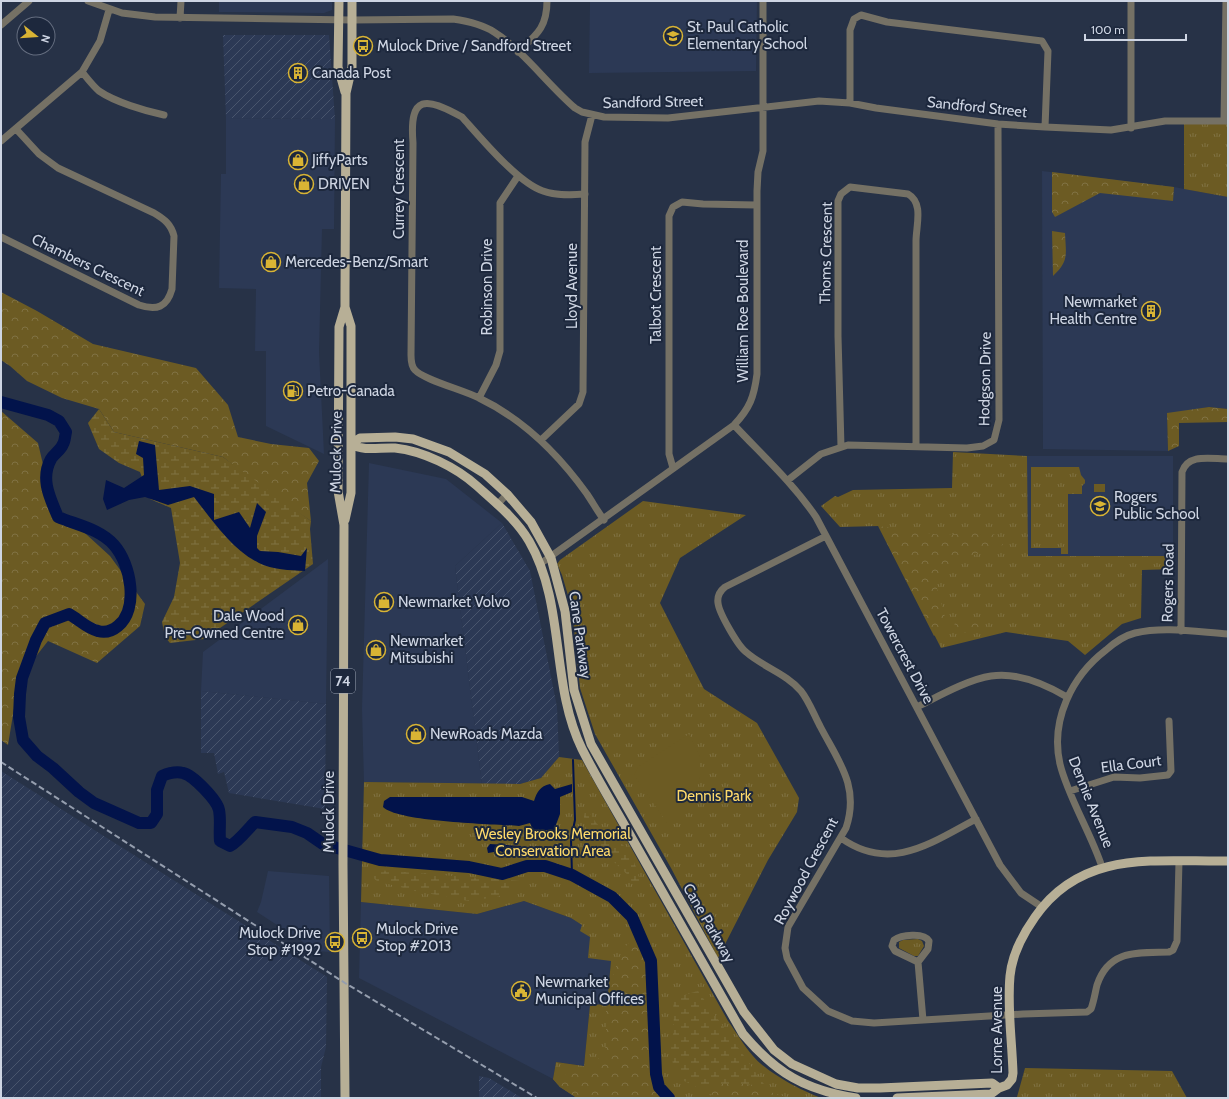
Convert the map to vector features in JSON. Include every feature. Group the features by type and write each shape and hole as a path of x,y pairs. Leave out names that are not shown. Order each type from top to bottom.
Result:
{"main road":[{"name":"Mulock Drive","path":"339,1 338,67 346,93"},
{"name":"Mulock Drive","path":"345,1098 343,865 344,525 338,490 338,444 339,327 345,307 346,93 352,67 352,1"},
{"name":"Mulock Drive","path":"344,525 351,493 351,326 345,307"},
{"name":"Cane Parkway","path":"856,1098 834,1095 806,1086 781,1071 760,1055 743,1034 581,748 564,695 554,614 540,564 528,540 514,521 470,480 432,459 409,450 394,448 360,449 351,444 360,438 395,437 413,439 449,452 484,474 507,494 531,522 551,558 565,611 574,690 591,744 744,1012 774,1050 792,1064 836,1084 858,1088 992,1083 999,1088"},
{"name":"Lorne Avenue","path":"999,1088 1007,1085 1012,1079 1013,1072 1009,999 1010,974 1020,943 1042,907 1059,890 1076,878 1102,867 1135,861 1228,861"},
{"path":"897,1098 992,1094 999,1088"}],"street":[{"path":"1,25 30,1"},
{"name":"Sandford Street","path":"88,1 109,10 133,15 180,18 339,20 453,19 476,23 494,31 518,52 567,101 582,112 592,115 616,118 668,118 819,101 850,103 876,108 998,124 1045,127 1111,130 1131,128 1165,121 1226,121"},
{"path":"180,18 181,1"},
{"path":"518,52 539,32 544,24 547,1"},
{"name":"William Roe Boulevard","path":"540,564 551,558 604,520 734,424 750,404 755,391 756,205 758,172 762,151 763,1"},
{"path":"1131,1 1131,128"},
{"path":"1226,1 1226,121"},
{"path":"1,141 82,72 100,40 109,10"},
{"path":"850,103 850,30 854,19 861,15 887,22 1042,42 1048,51 1045,127"},
{"path":"82,72 98,90 105,94 150,112 164,115"},
{"name":"Currey Crescent","path":"585,194 558,194 542,191 518,176 462,117 438,104 426,102 422,103 415,110 412,124 412,366 415,370 425,376 479,398 514,419 541,440 581,486 604,520"},
{"name":"Lloyd Avenue","path":"541,440 579,404 583,392 585,142 592,115"},
{"name":"Hodgson Drive","path":"788,480 814,458 848,445 983,446 994,440 998,431 999,420 998,124"},
{"name":"Chambers Crescent","path":"1,237 146,307 155,308 167,301 172,289 174,236 172,228 167,222 154,213 58,168 39,154 16,129"},
{"name":"Robinson Drive","path":"479,398 496,365 500,351 500,203 518,176"},
{"name":"Thoms Crescent","path":"841,447 838,336 838,201 841,194 850,187 908,194 912,196 916,204 918,217 916,241 916,446"},
{"name":"Talbot Crescent","path":"673,468 669,448 669,216 673,206 682,202 756,205"},
{"name":"Towercrest Drive","path":"734,424 788,480 809,507 826,536 976,819 1009,878 1021,893 1042,907"},
{"name":"Cane Parkway","path":"338,444 351,444"},
{"name":"Rogers Road","path":"1181,631 1182,472 1184,464 1191,459 1228,459"},
{"path":"497,505 507,494"},
{"name":"Roywood Crescent","path":"826,536 725,587 719,594 718,604 741,646 746,652 787,678 801,690 842,768 850,789 852,801 849,820 841,838 788,927 784,948 790,967 809,995 822,1007 840,1017 852,1021 867,1023 1010,1014 1087,1012 1091,1009 1100,978 1114,960 1131,953 1169,952 1173,950 1177,941 1179,861"},
{"name":"Dennie Avenue","path":"1102,867 1093,841 1060,766 1057,739 1067,697 1082,673 1097,656 1122,637 1136,633 1155,631 1228,634"},
{"path":"917,707 953,689 991,676 1018,677 1048,685 1067,697"},
{"name":"Ella Court","path":"1070,791 1114,777 1140,778 1168,775 1171,771 1169,721"},
{"path":"841,838 863,850 879,854 897,854 921,848 976,819"},
{"path":"918,962 895,951 892,946 894,940 901,937 922,936 927,937 929,941 929,946 918,962 923,1020"}],"shaded area":[{"path":"219,1 332,1 332,10 324,13 219,12"},
{"name":"St. Paul Catholic Elementary School","path":"590,1 757,1 756,71 589,73"},
{"path":"223,35 329,35 335,119 226,118"},
{"path":"226,118 335,119 334,229 322,229 319,352 324,454 266,426 266,351 255,351 256,289 219,288 221,174 226,174"},
{"name":"Newmarket Health Centre","path":"1042,171 1174,187 1228,197 1228,409 1209,407 1167,414 1168,451 1043,449"},
{"path":"139,441 155,445 159,490 190,486 214,494 214,520 239,512 250,528 257,503 266,512 257,536 257,548 260,551 301,556 307,548 305,571 270,567 249,557 223,534 194,497 168,505 145,497 129,500 107,510 103,499 106,480 124,488 144,475 143,458 136,454"},
{"name":"Rogers Public School","path":"1027,456 1173,456 1173,556 1027,556"},
{"path":"369,463 446,479 502,523 455,566 482,784 364,782 362,709"},
{"path":"502,523 530,571 557,707 559,757 541,778 520,784 482,784 455,566"},
{"path":"328,559 326,704 201,691 203,652"},
{"path":"201,691 326,704 325,809 229,793 224,772 218,774 214,753 201,753"},
{"path":"1,771 327,977 326,1047 321,1067 321,1098 1,1098"},
{"path":"550,784 555,789 572,784 572,792 560,797 560,814 554,830 533,830 530,823 519,826 426,819 392,812 383,807 384,801 390,797 522,797 534,801 539,790"},
{"path":"490,844 522,846 507,854 500,851 488,853 487,848"},
{"path":"268,871 329,876 330,952 317,951 257,912 261,902"},
{"path":"524,901 571,918 583,925 590,937 611,961 607,1004 590,1006 584,1066 556,1062 553,1079 359,978 361,902 477,914"},
{"path":"479,1076 489,1078 522,1098 479,1098"}],"green space":[{"path":"1184,121 1228,121 1228,197 1184,189"},
{"path":"1052,172 1174,187 1173,201 1100,193 1055,217 1052,212"},
{"path":"1052,231 1065,233 1066,247 1064,262 1053,276"},
{"path":"1,292 93,344 196,368 228,405 238,437 271,444 309,448 319,461 307,483 311,521 266,491 223,457 114,432 99,409 62,398 27,381 1,360"},
{"path":"1209,407 1228,409 1228,422 1179,423 1179,446 1168,451 1167,413"},
{"path":"99,409 114,432 223,457 311,521 310,529 313,564 204,639 170,643 165,637 162,622 174,597 180,563 171,508 150,499 140,472 119,463 99,449 88,423"},
{"path":"1,411 38,443 52,503 110,556 145,604 140,626 97,663 48,641 19,678 8,745 1,740"},
{"path":"953,452 1027,456 1028,556 1173,556 1175,569 1142,570 1141,618 1122,624 1085,655 1068,641 1006,632 941,648 879,526 840,527 821,506 835,496 838,497 853,490 952,488"},
{"path":"1031,467 1079,467 1081,475 1085,480 1085,483 1082,486 1082,494 1068,494 1068,554 1061,554 1061,548 1031,548"},
{"path":"1094,484 1105,484 1105,492 1094,492"},
{"name":"Dennis Park","path":"643,501 746,515 680,558 660,603 704,689 757,723 799,798 797,812 768,860 718,958 671,868 595,734 580,688 572,609 562,575 557,564 560,560"},
{"path":"878,526 941,535 982,532 996,535 1003,545 959,560 936,585 947,624 934,636"},
{"path":"955,622 985,623 984,632 953,633"},
{"path":"689,734 700,757 700,777 691,805 667,823 634,775 638,767"},
{"name":"Wesley Brooks Memorial Conservation Area","path":"559,757 582,760 728,1021 750,1052 759,1062 776,1075 805,1091 822,1098 577,1098 560,1087 553,1079 556,1062 584,1066 590,1005 607,1004 611,961 588,958 590,937 580,931 582,925 571,918 524,901 477,914 361,902 364,782 520,784 541,778"},
{"path":"586,806 598,825 622,844 627,850 638,872 640,884 639,889 634,886 629,876 613,861 593,849 586,841 584,816"},
{"path":"377,870 520,881 520,887 497,897 469,901 415,891 377,881 370,875"},
{"path":"639,932 649,968 652,1001 650,1072 663,1098 577,1098 560,1087 553,1079 571,1072 588,1075 606,1046 606,1009 615,969 624,948"},
{"path":"918,939 922,941 924,946 918,956 914,956 899,948 899,942 903,940"},
{"path":"698,991 766,1087 747,1084 717,1084 699,1088 682,1080 673,1065 671,1048 674,1027 673,998"},
{"path":"1025,1068 1172,1071 1187,1098 1014,1098 1017,1097"},
{"path":"716,1084 746,1084 789,1098 709,1098"}],"waterway":[{"path":"1,402 48,415 59,421 66,432 65,440 61,448 51,459 46,474 49,496 58,517 95,531 114,545 125,563 130,586 129,609 125,618 118,626 111,630 106,632 94,630 69,614 45,623 36,640 22,678 20,694 19,717 23,740 37,756 94,803 139,823 151,823 157,814 157,790 162,776 175,772 183,773 193,778 214,800 220,814 220,841 230,846 255,822 292,827 307,833 323,844 380,860 469,867 502,874 527,866 545,866 572,875 612,897 632,917 651,961 656,1074 659,1087 669,1098"},
{"path":"572,875 571,839 575,820 573,760"}],"railway":[{"path":"1,762 345,983 537,1098"}],"place":[{"name":"St. Paul Catholic Elementary School","path":"673,36"},
{"name":"Mulock Drive / Sandford Street","path":"363,46"},
{"name":"Canada Post","path":"298,73"},
{"name":"JiffyParts","path":"298,160"},
{"name":"DRIVEN","path":"304,184"},
{"name":"Mercedes-Benz/Smart","path":"271,262"},
{"name":"Newmarket Health Centre","path":"1151,311"},
{"name":"Petro-Canada","path":"293,391"},
{"name":"Rogers Public School","path":"1100,506"},
{"name":"Newmarket Volvo","path":"384,602"},
{"name":"Dale Wood Pre-Owned Centre","path":"298,625"},
{"name":"Newmarket Mitsubishi","path":"376,650"},
{"name":"NewRoads Mazda","path":"416,734"},
{"name":"Mulock Drive Stop #2013","path":"362,938"},
{"name":"Mulock Drive Stop #1992","path":"335,942"},
{"name":"Newmarket Municipal Offices","path":"521,991"}]}
